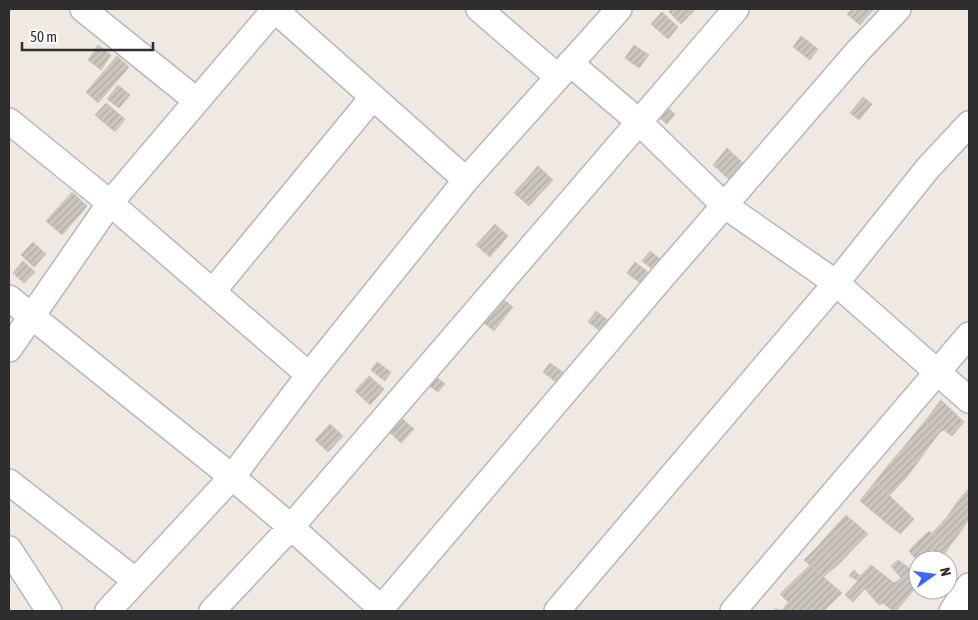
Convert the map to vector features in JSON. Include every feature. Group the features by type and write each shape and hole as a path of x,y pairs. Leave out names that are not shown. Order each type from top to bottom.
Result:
{"street":[{"path":"83,9 197,101"},
{"path":"9,349 110,203 274,9 466,180"},
{"path":"479,9 638,121 724,205 836,283 969,400"},
{"path":"108,611 232,477 309,374 466,180 619,9"},
{"path":"212,611 292,527 638,121 736,9"},
{"path":"9,298 292,527 381,611 724,205 858,51 898,9"},
{"path":"213,291 373,97"},
{"path":"9,121 110,203 309,374"},
{"path":"557,611 836,283 928,168 969,124"},
{"path":"733,611 969,335"},
{"path":"9,482 136,581"},
{"path":"9,549 49,611"},
{"path":"952,611 969,586"}],"building":[{"path":"672,9 691,9 694,11 681,24 669,12"},
{"path":"852,9 874,9 860,25 847,14"},
{"path":"662,12 678,27 668,39 651,24"},
{"path":"801,36 818,49 810,60 793,47"},
{"path":"98,45 111,55 101,70 88,60"},
{"path":"634,45 649,55 639,68 625,58"},
{"path":"117,56 129,67 98,103 86,92"},
{"path":"118,85 130,95 119,108 107,99"},
{"path":"863,97 872,104 859,120 850,113"},
{"path":"106,103 125,119 115,132 95,115"},
{"path":"661,103 675,114 667,124 653,113"},
{"path":"727,148 743,163 729,179 713,165"},
{"path":"538,166 553,180 529,206 514,193"},
{"path":"72,192 87,206 62,235 46,221"},
{"path":"495,224 508,236 490,257 476,245"},
{"path":"33,242 46,254 34,267 21,255"},
{"path":"650,251 663,261 655,271 642,261"},
{"path":"23,261 35,272 24,283 13,273"},
{"path":"635,262 648,272 640,283 627,273"},
{"path":"496,294 513,307 494,331 478,318"},
{"path":"596,311 610,322 602,332 588,322"},
{"path":"377,362 391,372 385,381 371,370"},
{"path":"550,363 564,373 557,383 543,372"},
{"path":"431,373 445,384 438,392 424,382"},
{"path":"369,376 384,389 370,405 355,391"},
{"path":"941,400 964,422 952,436 944,430 940,432 925,421"},
{"path":"399,416 414,429 401,443 387,430"},
{"path":"925,421 940,432 930,445 915,433"},
{"path":"330,424 343,436 328,452 315,440"},
{"path":"915,433 930,445 918,462 903,448"},
{"path":"903,448 918,462 905,479 889,464"},
{"path":"889,464 905,479 890,495 875,482"},
{"path":"875,482 914,519 900,534 860,501"},
{"path":"969,488 969,510 958,501"},
{"path":"958,501 969,510 969,519 961,531 947,517"},
{"path":"846,515 868,534 853,549 832,530"},
{"path":"947,517 961,531 949,547 932,533"},
{"path":"832,530 853,549 839,564 819,545"},
{"path":"929,531 949,547 947,550 918,550 913,546"},
{"path":"819,545 839,564 823,577 804,560"},
{"path":"898,560 908,567 908,597 896,611 893,611 883,603 879,605 865,589 853,602 845,595 858,581 849,576 854,570 860,576 871,565 894,583 901,578 891,566"},
{"path":"810,565 842,593 824,611 797,611 780,594"},
{"path":"789,602 797,611 773,611 775,609 782,610"}]}
